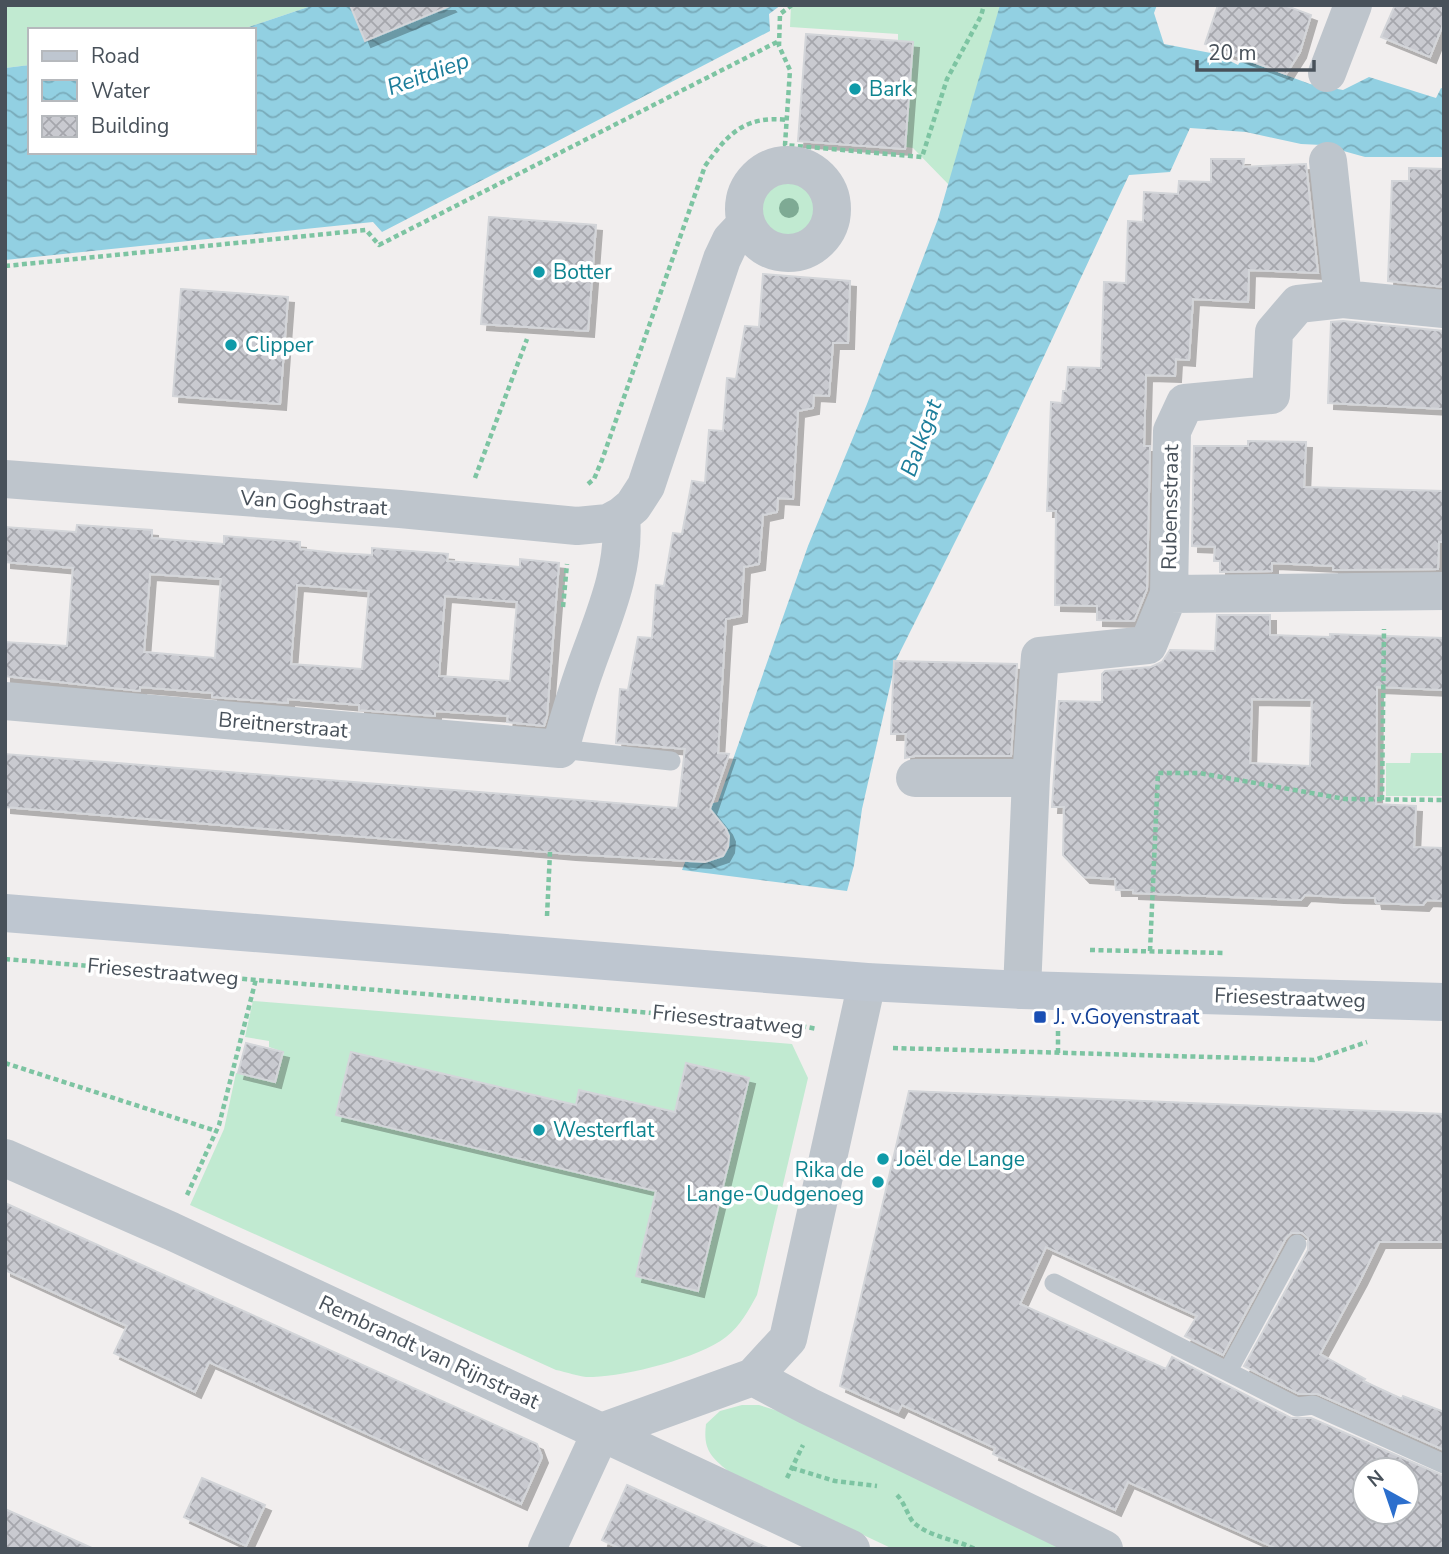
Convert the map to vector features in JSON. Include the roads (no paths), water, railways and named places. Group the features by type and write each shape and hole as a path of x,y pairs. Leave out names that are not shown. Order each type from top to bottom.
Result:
{"main road":[{"name":"Friesestraatweg","path":"5,913 867,982 1022,990 1444,1002"}],"street":[{"path":"1327,73 1353,5"},
{"path":"1328,161 1343,299"},
{"path":"560,749 572,706 609,603 620,551 621,516 640,498 646,486 722,259 731,240 746,224"},
{"name":"Rubensstraat","path":"1022,990 1031,778 1040,656 1148,645 1169,594 1172,430 1185,403 1271,395 1274,332 1298,304 1343,299 1444,309"},
{"name":"Van Goghstraat","path":"5,479 400,509 577,526 608,523 621,516"},
{"name":"Rubensstraat","path":"1169,594 1444,591"},
{"name":"Breitnerstraat","path":"5,701 560,749"},
{"path":"915,778 1031,778"},
{"path":"547,1549 601,1432 753,1377 788,1339 867,982"},
{"name":"Rembrandt van Rijnstraat","path":"5,1158 171,1231 851,1549"},
{"path":"753,1377 1104,1549"}],"lane":[{"path":"560,749 671,761"},
{"path":"1228,1371 1297,1244"},
{"path":"1054,1283 1297,1407 1313,1405 1444,1464"}],"water":[{"name":"Reitdiep","path":"314,5 781,5 769,14 770,31 382,232 373,222 5,260 5,68 28,65 28,154 256,154 256,28 246,28"},
{"name":"Balkgat","path":"1000,5 1157,5 1154,13 1164,44 1216,54 1238,65 1242,59 1310,84 1343,90 1369,77 1436,98 1441,88 1444,89 1444,157 1365,157 1322,145 1301,144 1246,132 1190,128 1170,172 1129,175 986,480 896,660 862,809 854,865 847,891 682,870 708,804 718,802 808,546 867,404 938,219"}],"place":[{"name":"Bark","path":"855,89"},
{"name":"Botter","path":"539,272"},
{"name":"Clipper","path":"231,345"},
{"name":"J. v.Goyenstraat","path":"1040,1017"},
{"name":"Westerflat","path":"539,1130"},
{"name":"Joël de Lange","path":"883,1159"},
{"name":"Rika de Lange-Oudgenoeg","path":"878,1182"}]}
